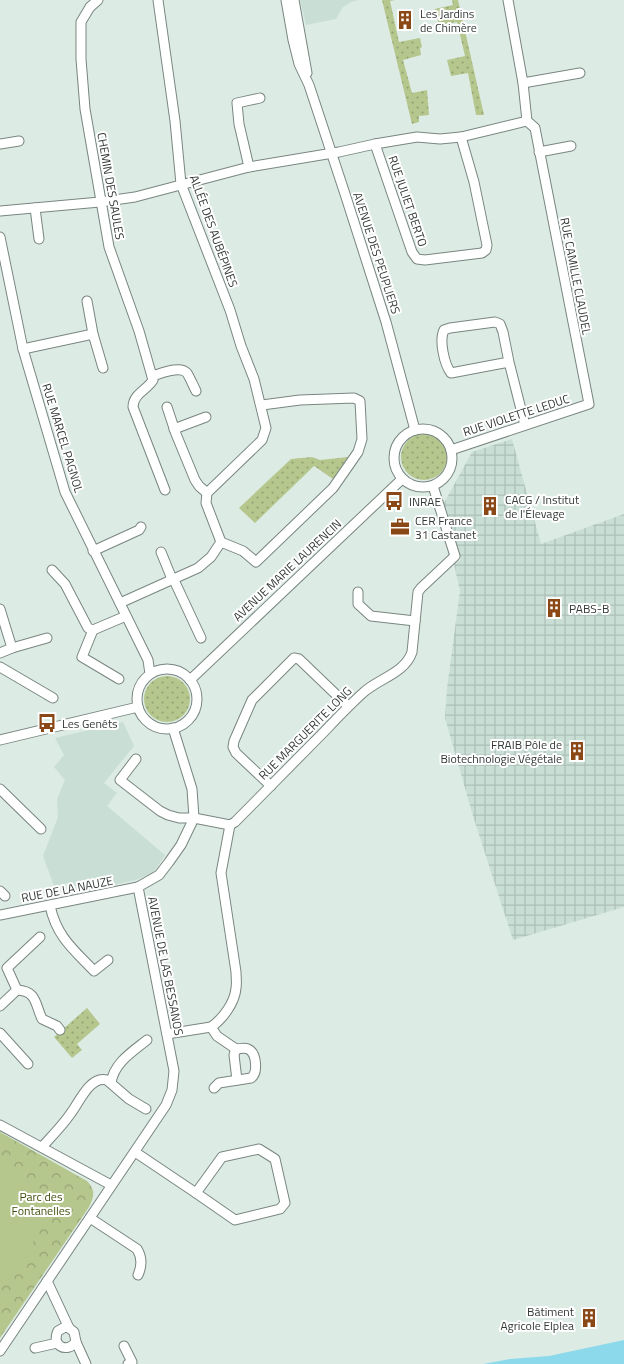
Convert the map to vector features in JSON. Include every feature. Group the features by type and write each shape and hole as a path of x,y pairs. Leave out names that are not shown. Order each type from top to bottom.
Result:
{"street":[{"name":"CHEMIN DES SAULES","path":"98,0 90,7 81,22 80,37 85,109 109,247 139,331 152,376"},
{"name":"ALLÉE DES AUBÉPINES","path":"158,0 175,121 181,184 230,310 262,405 266,428 262,440 207,493"},
{"name":"AVENUE DES PEUPLIERS","path":"286,0 299,64 309,85 332,153 386,322 415,430"},
{"name":"AVENUE DES PEUPLIERS","path":"294,0 309,85"},
{"name":"RUE CAMILLE CLAUDEL","path":"508,0 523,83 527,121 535,128 589,404"},
{"path":"523,83 580,72"},
{"path":"249,167 239,124 237,103 260,98"},
{"path":"0,211 135,197 249,167 417,136 440,139 461,137 527,121"},
{"name":"RUE JULIET BERTO","path":"375,144 412,252 417,259 425,260 482,253 486,250 487,246 474,182 461,137"},
{"path":"0,144 19,141"},
{"path":"539,152 571,146"},
{"path":"35,208 39,239"},
{"name":"RUE MARCEL PAGNOL","path":"0,237 4,284 64,492 148,660 150,674"},
{"path":"87,301 93,334 103,368"},
{"path":"509,362 451,373 446,366 441,335 444,330 450,328 495,322 500,324 525,425"},
{"path":"23,349 93,334"},
{"path":"165,490 133,407 135,398 150,386 153,380 152,376 183,370 196,391"},
{"path":"167,407 195,480 207,493 206,503 221,542 243,551 256,562 333,488 358,452 362,439 360,402 354,398 300,400 262,405"},
{"name":"RUE VIOLETTE LEDUC","path":"451,450 589,404"},
{"path":"174,429 206,417"},
{"path":"426,429 435,432 444,438 451,450 452,462 448,472 443,479 433,486 425,488 402,480 394,463 394,453 402,438 415,430 426,429"},
{"name":"AVENUE MARIE LAURENCIN","path":"190,680 402,480"},
{"name":"RUE MARGUERITE LONG","path":"230,825 348,706 367,690 409,661 412,652 418,592 456,556 433,486"},
{"path":"93,551 140,530 141,527"},
{"path":"120,603 198,568 211,557 221,542"},
{"path":"161,552 201,638"},
{"path":"52,570 65,584 88,628 93,630"},
{"path":"358,592 358,604 371,616 415,621"},
{"path":"0,609 12,648"},
{"path":"119,678 82,657 93,630 126,616"},
{"path":"0,653 48,638"},
{"path":"270,786 236,753 233,747 252,700 273,677 294,658 299,659 348,706"},
{"path":"0,668 53,698"},
{"path":"164,669 178,671 190,680 196,690 197,702 189,720 181,726 162,728 153,726 143,718 137,700 139,688 150,674 164,669"},
{"path":"0,740 138,707"},
{"name":"AVENUE DE LAS BESSANOS","path":"0,1351 166,1105 172,1090 174,1071 138,887 158,874 169,862 181,845 194,818 192,789 173,728"},
{"path":"136,759 120,780 160,811 179,818 194,818 230,825 221,873 236,972 236,988 227,1009 217,1023 211,1027 167,1034"},
{"path":"0,789 41,829"},
{"name":"RUE DE LA NAUZE","path":"0,915 138,887"},
{"path":"50,906 54,923 67,944 94,971 108,960"},
{"path":"17,990 7,968 40,937"},
{"path":"0,1006 17,990 24,990 33,996 42,1019 57,1026 60,1030"},
{"path":"211,1027 217,1036 236,1049 245,1048 250,1050 253,1055 256,1071 250,1078 220,1083 214,1088"},
{"path":"0,1033 28,1064"},
{"path":"111,1083 112,1076 121,1062 147,1040"},
{"path":"236,1049 234,1055 237,1080"},
{"path":"42,1147 71,1114 81,1094 98,1080 102,1079 111,1083 129,1099 146,1109"},
{"path":"0,1125 112,1185"},
{"path":"135,1152 236,1220 280,1209 284,1203 275,1159 259,1149 222,1157 196,1193"},
{"path":"90,1218 137,1248 140,1253 141,1268 138,1275"},
{"path":"48,1282 70,1328 74,1332 76,1342 86,1364"},
{"path":"70,1328 62,1328 58,1331 56,1335 57,1342 59,1346 66,1348 70,1348 76,1342"},
{"path":"35,1348 57,1342"},
{"path":"124,1346 132,1362 128,1364"}],"shaded area":[{"path":"300,0 359,0 343,7 336,19 306,25"},
{"path":"512,439 541,544 624,514 624,907 513,940 473,816 445,718 447,688 460,591 454,564 461,560 444,503 472,452"},
{"path":"123,722 134,746 104,783 117,793 107,806 165,855 153,873 136,880 74,893 70,883 54,886 43,856 58,817 57,799 65,780 54,767 64,755 55,738"}],"green space":[{"path":"382,0 395,0 390,1 399,42 420,38 421,55 403,60 412,93 427,90 429,115 419,116 419,122 412,124"},
{"path":"452,0 458,0 484,115 476,115 468,73 451,76 447,60 465,56 457,22 439,25 435,9 453,5"},
{"path":"429,434 441,440 446,448 446,466 441,474 433,479 419,480 407,474 402,466 401,452 407,440 415,435"},
{"path":"312,457 320,460 348,457 333,479 314,466 255,523 239,508 291,459"},
{"path":"172,676 184,682 189,690 189,708 184,716 176,721 162,722 150,716 145,708 144,694 150,682 158,677"},
{"path":"87,1008 100,1024 77,1044 82,1050 72,1058 54,1037"},
{"name":"Parc des Fontanelles","path":"0,1132 87,1181 92,1188 93,1194 89,1207 0,1338"},
{"path":"0,1168 57,1205 12,1274 0,1266"}],"water":[{"path":"624,1340 624,1364 483,1364 510,1359 549,1356"}],"place":[{"name":"Les Jardins de Chimère","path":"405,20"},
{"name":"INRAE","path":"394,501"},
{"name":"CACG / Institut de l'Élevage","path":"490,506"},
{"name":"CER France 31 Castanet","path":"400,527"},
{"name":"PABS-B","path":"554,608"},
{"name":"Les Genêts","path":"47,723"},
{"name":"FRAIB Pôle de Biotechnologie Végétale","path":"577,751"},
{"name":"Bâtiment Agricole Elplea","path":"589,1318"}]}
